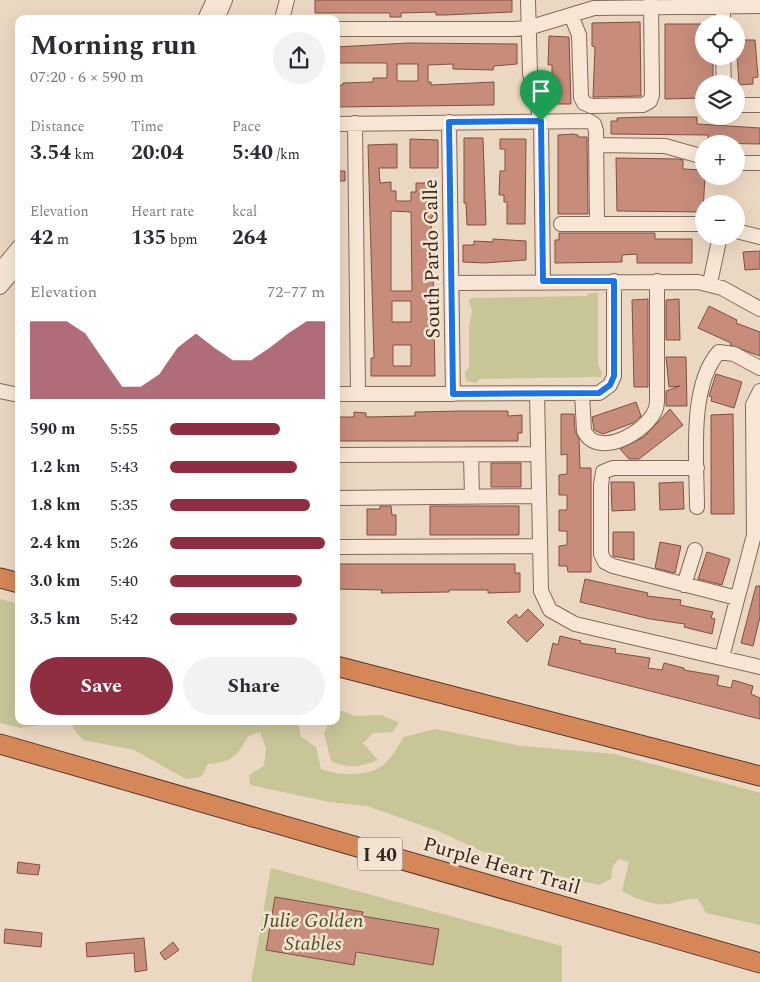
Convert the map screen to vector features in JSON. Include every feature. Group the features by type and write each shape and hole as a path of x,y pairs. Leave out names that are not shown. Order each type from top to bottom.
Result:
{"highway":[{"path":"0,578 15,582"},
{"path":"340,667 760,776"},
{"name":"Purple Heart Trail","path":"0,744 760,963"}],"street":[{"path":"206,15 214,0"},
{"path":"219,15 225,0"},
{"path":"283,15 287,0"},
{"path":"528,0 530,73 541,121 543,281"},
{"path":"571,15 579,35 581,97 584,103 591,106 643,105 650,102 652,94 651,4"},
{"path":"340,29 528,28 594,8 651,4 760,6"},
{"path":"723,6 723,15"},
{"path":"745,105 760,105"},
{"path":"340,124 589,121 594,124 596,131 597,224"},
{"name":"South Pardo Calle","path":"449,122 453,394"},
{"path":"355,123 358,394"},
{"path":"597,145 664,146 695,155"},
{"path":"745,163 760,163"},
{"path":"561,224 695,224"},
{"path":"745,233 760,237"},
{"path":"710,283 718,245"},
{"path":"0,270 15,252"},
{"path":"0,287 15,270"},
{"path":"451,283 543,281 710,283 760,309"},
{"path":"340,394 599,393 610,385 614,376 614,281"},
{"path":"582,393 584,431 587,437 596,443 614,442 624,439 655,415 658,402 657,281"},
{"path":"697,506 698,399 714,358 719,352 726,352 760,368"},
{"path":"0,390 15,394"},
{"path":"722,657 737,598 757,535 756,447 753,405 760,391"},
{"path":"537,394 541,591 550,610 575,624 760,667"},
{"path":"340,455 538,454"},
{"path":"471,455 472,496"},
{"path":"697,468 613,468 603,472 601,476 600,554 605,562 737,598"},
{"path":"340,498 539,496"},
{"path":"340,547 540,546"},
{"path":"684,585 695,550"}],"green space":[{"path":"590,293 598,293 598,365 602,372 601,377 479,379 476,383 466,381 465,372 469,368 469,327 472,311 469,300 472,298 586,296"},
{"path":"0,599 15,603 15,725 41,725 20,728 0,723"},
{"path":"340,710 355,716 381,715 399,722 393,732 373,733 363,743 378,760 354,766 337,764 331,761 324,733 328,725 340,725"},
{"path":"73,725 299,725 301,737 316,747 321,769 347,774 378,769 393,754 404,737 435,729 522,746 615,754 757,792 760,793 760,925 706,913 698,899 662,904 650,903 632,896 622,891 629,862 619,859 613,866 611,879 599,885 514,866 438,831 367,806 329,802 250,785 249,775 264,766 266,748 260,732 248,736 237,754 233,757 223,762 208,764 201,777 186,779 134,750 83,740"},
{"name":"Julie Golden Stables","path":"271,868 562,946 562,982 251,982"}],"building":[{"path":"315,0 512,0 512,12 445,15 436,15 436,12 401,13 401,17 390,17 390,13 315,13"},
{"path":"640,22 641,96 593,97 595,47 592,46 592,23"},
{"path":"665,24 695,24 695,65 713,65 713,75 695,75 695,98 665,99"},
{"path":"549,36 569,37 571,104 552,104 552,98 548,98 548,82 552,82 552,65 548,65"},
{"path":"745,40 755,40 758,77 753,78 753,84 745,85 745,75 738,75 738,65 745,65"},
{"path":"408,43 517,44 517,64 494,66 493,70 453,69 453,64 428,65 428,82 431,82 431,85 494,82 494,105 340,107 340,85 343,85 343,83 373,82 373,78 387,78 387,63 340,63 340,47","holes":["397,64 418,64 418,81 397,81"]},
{"path":"695,117 695,125 760,128 760,144 745,144 745,135 611,134 611,121 617,121 617,118"},
{"path":"558,135 578,135 578,137 587,137 588,214 558,214"},
{"path":"464,138 483,138 486,225 467,225 466,203 464,203"},
{"path":"410,139 438,140 438,168 410,168"},
{"path":"500,139 526,139 525,224 507,224 507,202 504,202 504,195 499,195 500,171 505,171 505,149 500,149"},
{"path":"397,144 397,168 379,168 380,183 391,182 391,191 396,191 396,201 411,201 411,192 416,192 416,183 436,183 434,212 431,220 432,246 437,246 437,257 435,257 435,264 433,264 435,376 371,376 371,358 374,358 368,145","holes":["391,211 411,212 412,291 391,291","392,301 411,301 411,322 392,322","393,345 411,345 411,366 393,366"]},
{"path":"616,158 683,160 683,169 695,170 695,185 704,185 704,195 695,195 695,212 617,211"},
{"path":"340,171 345,171 345,181 340,181"},
{"path":"559,233 655,233 655,239 692,239 692,263 637,263 637,254 622,255 622,262 555,263 555,240 559,240"},
{"path":"493,239 526,241 526,260 484,263 463,262 463,245 474,245 474,241 493,242"},
{"path":"760,251 760,269 745,270 743,252"},
{"path":"648,299 648,387 634,387 632,300"},
{"path":"679,299 680,340 666,340 666,300"},
{"path":"709,306 737,320 736,323 760,332 760,356 730,345 731,343 698,328"},
{"path":"666,357 686,357 687,406 666,406 666,391 680,386 669,387"},
{"path":"716,374 742,382 734,408 711,401 712,397 709,396"},
{"path":"636,402 641,416 633,423 603,434 594,430 592,417"},
{"path":"670,409 683,425 639,459 629,459 620,449 644,437"},
{"path":"508,411 508,416 522,415 522,433 518,433 518,441 340,441 340,417 354,417 354,412 366,413 366,417 415,416 415,412"},
{"path":"561,414 574,414 575,431 579,439 580,468 591,468 591,572 568,572 567,566 559,566 559,546 567,545 567,531 559,531 559,510 567,510 567,495 559,495 559,475 567,474 567,454 561,455"},
{"path":"733,414 734,514 711,514 711,415"},
{"path":"491,463 521,463 521,487 491,487"},
{"path":"611,482 634,482 635,510 612,511"},
{"path":"683,482 684,509 660,510 659,483"},
{"path":"380,506 391,506 392,515 396,515 396,535 367,535 367,509 380,509"},
{"path":"430,506 519,506 519,535 430,535"},
{"path":"613,532 634,532 634,560 613,556"},
{"path":"660,542 681,546 675,573 655,568"},
{"path":"707,552 730,559 722,585 698,579"},
{"path":"340,564 515,564 515,573 520,573 520,592 488,593 488,590 449,590 449,592 381,593 382,590 340,589"},
{"path":"585,579 648,593 647,596 681,600 680,605 713,612 711,618 715,619 712,634 684,627 685,624 650,619 580,602"},
{"path":"756,586 760,586 760,617 753,646 741,643"},
{"path":"528,609 544,625 527,642 507,622 516,614 519,618"},
{"path":"560,636 581,641 580,643 616,649 615,653 650,658 648,668 662,670 664,663 684,668 684,670 719,676 717,685 731,688 733,680 753,686 751,694 760,698 760,719 548,665 553,643 558,645"},
{"path":"18,862 40,865 38,875 17,873"},
{"path":"275,897 363,912 362,916 439,929 433,965 356,952 354,965 266,950"},
{"path":"5,929 42,933 41,947 4,943"},
{"path":"144,938 147,970 135,972 134,953 87,957 86,943"},
{"path":"173,942 179,950 165,960 160,953"}],"route":[{"path":"541,121 543,281 614,281 614,376 610,385 599,393 453,394 449,122 541,121"}]}
